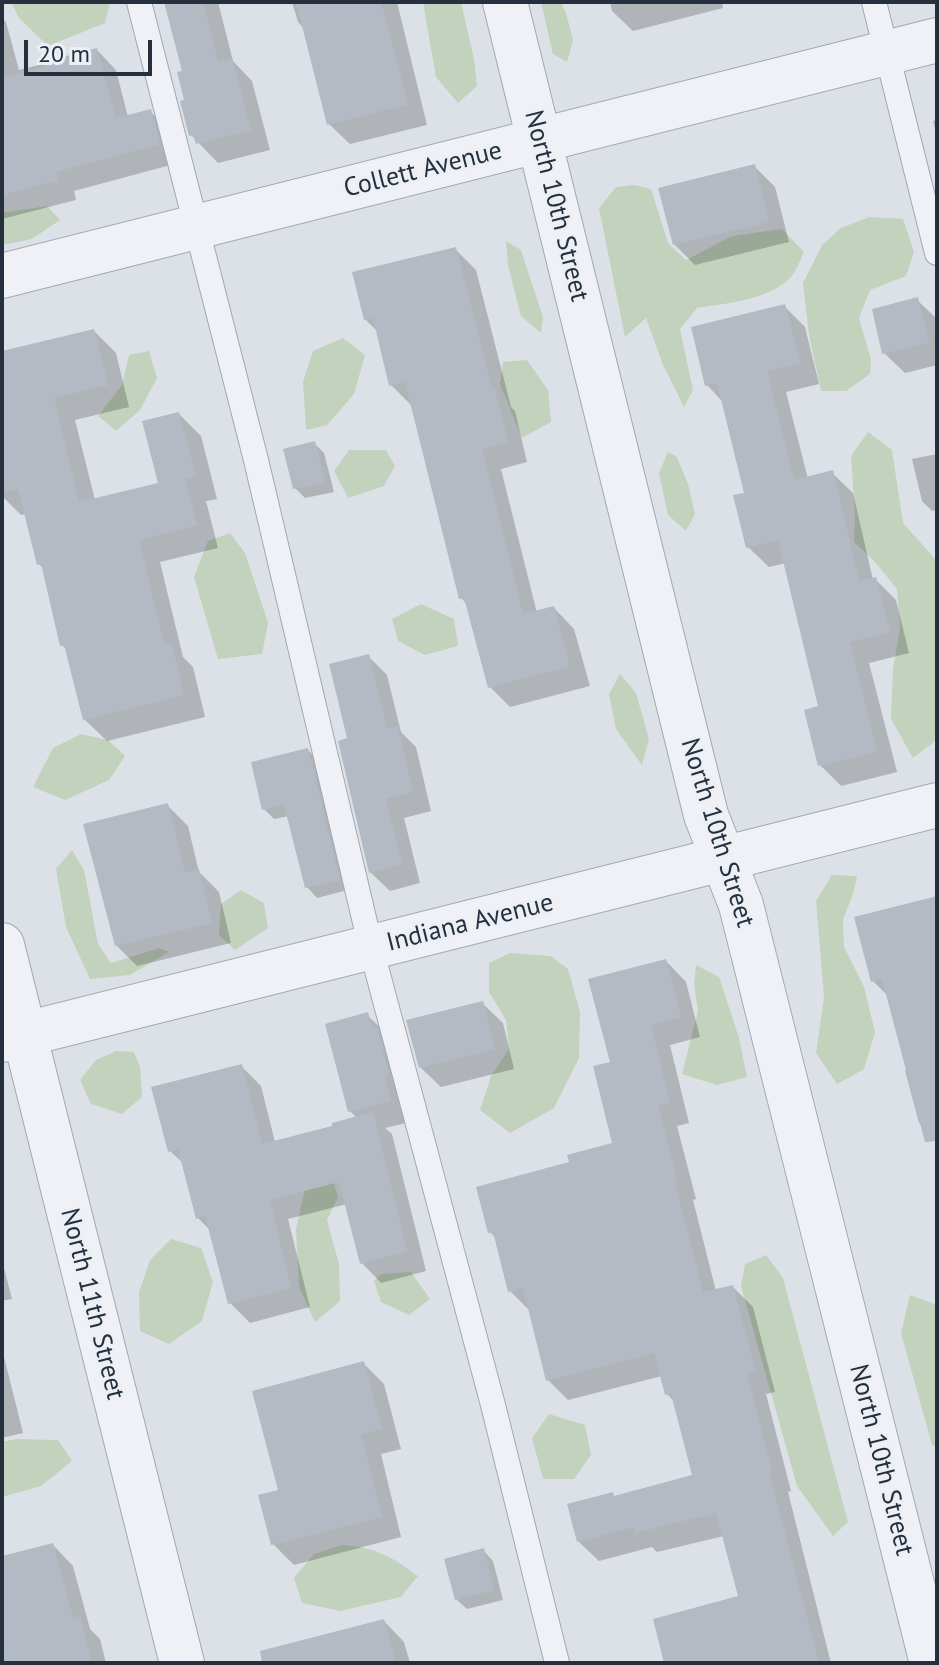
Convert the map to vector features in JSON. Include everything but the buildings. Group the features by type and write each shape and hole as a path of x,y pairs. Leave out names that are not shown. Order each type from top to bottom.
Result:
{"street":[{"name":"North 10th Street","path":"505,2 706,815 745,921 932,1663"},
{"name":"Collett Avenue","path":"2,276 937,40"},
{"name":"Indiana Avenue","path":"13,1038 937,805"},
{"name":"North 11th Street","path":"2,945 13,1038 182,1663"}],"lane":[{"path":"139,2 256,460 371,948 493,1405 557,1663"},
{"path":"874,2 937,253"}],"green space":[{"path":"11,2 110,2 105,23 48,46 19,18"},
{"path":"423,2 461,2 477,86 458,103 436,77"},
{"path":"541,2 561,2 566,13 573,40 567,62 553,54"},
{"path":"634,185 651,189 668,243 686,260 732,236 782,229 804,252 793,274 778,287 745,300 697,308 680,329 693,390 684,407 663,365 646,318 625,337 599,208 616,187"},
{"path":"47,206 60,220 32,239 2,245 2,213"},
{"path":"869,217 903,219 914,252 906,276 870,290 859,318 871,360 870,374 846,391 821,391 809,335 803,283 822,245 841,228"},
{"path":"506,241 521,250 543,317 541,333 521,316 508,265"},
{"path":"343,338 365,355 354,394 327,425 306,430 303,382 313,351"},
{"path":"149,351 157,378 140,410 116,431 98,416 122,385 129,355"},
{"path":"527,360 548,390 551,422 522,438 500,384 503,362"},
{"path":"868,432 892,450 903,523 937,561 937,735 934,742 913,758 891,719 893,669 900,628 897,589 854,542 851,456"},
{"path":"349,450 386,450 395,466 384,486 348,498 334,471"},
{"path":"668,452 677,457 695,514 686,531 668,515 659,473"},
{"path":"230,533 245,553 268,623 262,654 218,659 194,577 208,541"},
{"path":"421,604 454,619 458,646 425,655 398,641 392,619"},
{"path":"620,674 636,693 649,739 642,765 616,729 609,694"},
{"path":"81,734 108,740 125,756 109,780 65,800 33,787 53,748"},
{"path":"72,850 84,870 98,944 111,963 159,948 169,952 130,975 90,979 66,927 56,869"},
{"path":"832,875 857,876 843,920 844,947 864,987 875,1032 864,1069 837,1084 816,1053 824,998 816,901"},
{"path":"241,890 264,903 268,928 235,950 219,935 221,904"},
{"path":"510,953 551,956 568,969 580,1012 579,1058 554,1108 510,1133 480,1110 491,1076 509,1049 506,1020 489,992 489,963"},
{"path":"696,965 719,977 739,1038 747,1077 717,1085 682,1074 698,1011 694,984"},
{"path":"116,1051 134,1052 140,1067 142,1097 122,1114 91,1104 80,1080 96,1060"},
{"path":"308,1176 332,1177 338,1197 327,1220 339,1264 340,1301 315,1322 299,1287 296,1229"},
{"path":"171,1239 201,1248 213,1282 202,1321 169,1344 140,1331 139,1292 150,1260"},
{"path":"766,1255 783,1278 848,1522 833,1536 797,1486 741,1286 745,1264"},
{"path":"411,1272 430,1299 409,1315 381,1302 374,1281 381,1274"},
{"path":"910,1295 937,1305 937,1447 932,1445 901,1333"},
{"path":"549,1414 585,1425 591,1455 574,1479 543,1479 532,1438"},
{"path":"16,1439 58,1440 72,1461 41,1486 2,1497 2,1442"},
{"path":"342,1545 383,1554 418,1576 401,1597 340,1611 302,1603 294,1578 314,1554"}]}
